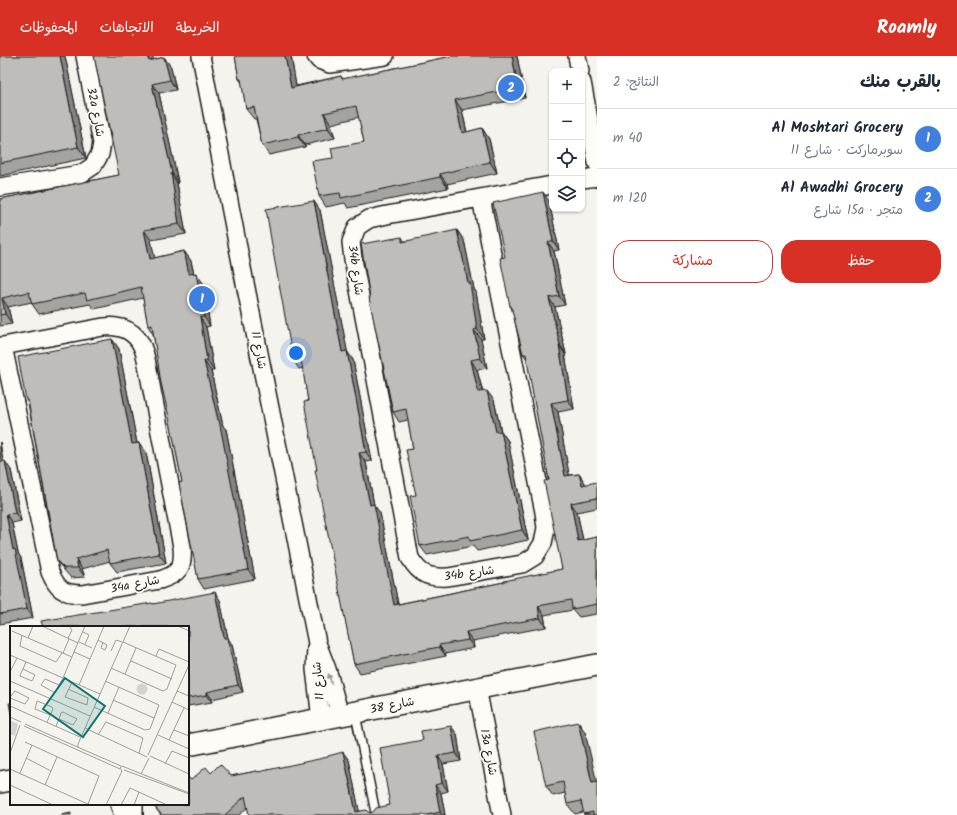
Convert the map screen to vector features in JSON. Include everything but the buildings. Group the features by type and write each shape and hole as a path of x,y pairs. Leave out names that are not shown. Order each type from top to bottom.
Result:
{"street":[{"name":"32a شارع","path":"0,187 81,174 93,166 100,154 102,143 85,56"},
{"name":"شارع 11","path":"202,56 242,268 303,572 316,644 315,669 339,716"},
{"path":"316,56 319,60 330,64 384,56"},
{"path":"577,56 579,68"},
{"path":"585,98 597,163"},
{"path":"585,179 597,177"},
{"name":"34b شارع","path":"481,198 546,528 543,544 535,556 522,564 436,578 425,574 416,567 410,558 350,242 357,227 369,220 387,215 549,186"},
{"name":"34a شارع","path":"103,327 116,327 129,331 138,338 144,348 182,547 183,558 179,569 171,577 82,594 71,594 61,590 54,582 50,572 1,346 103,327"},
{"name":"شارع 38","path":"189,745 597,665"},
{"name":"13a شارع","path":"477,688 502,815"},
{"path":"0,782 10,780"},
{"path":"119,805 123,815"}],"lane":[{"path":"339,716 376,815"}],"place":[{"name":"Al Awadhi Grocery","path":"511,88"},
{"name":"Al Moshtari Grocery","path":"202,299"}]}
